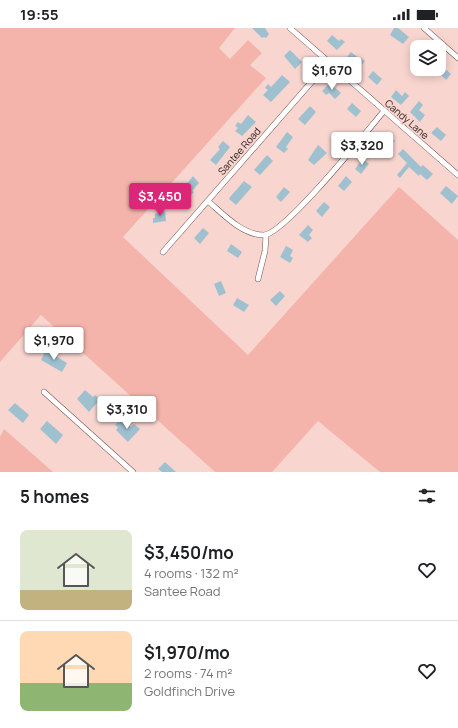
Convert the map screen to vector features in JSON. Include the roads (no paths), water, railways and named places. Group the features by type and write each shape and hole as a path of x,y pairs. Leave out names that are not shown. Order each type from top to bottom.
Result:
{"street":[{"name":"Candy Lane","path":"290,28 458,175"},
{"path":"424,28 458,57"},
{"name":"Santee Road","path":"163,252 329,62"},
{"path":"208,201 238,226 253,232 266,234 278,228 292,216 384,110"},
{"path":"258,279 265,251 266,234"},
{"path":"44,392 133,472"}]}
